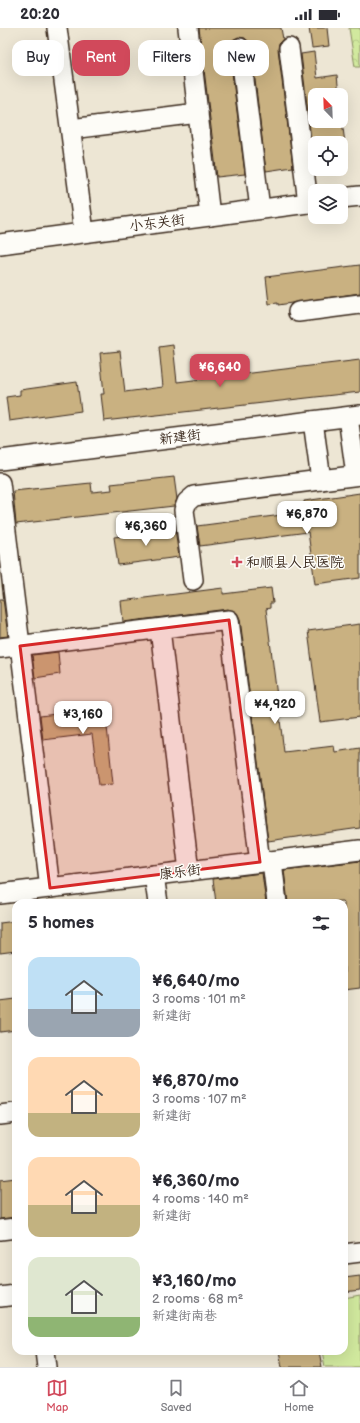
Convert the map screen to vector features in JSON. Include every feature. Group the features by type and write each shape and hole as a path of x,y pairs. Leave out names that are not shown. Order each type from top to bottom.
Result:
{"street":[{"path":"58,28 84,232"},
{"path":"188,28 210,216"},
{"path":"289,48 309,184"},
{"path":"243,76 260,209"},
{"path":"71,129 198,113"},
{"path":"348,197 360,196"},
{"name":"小东关街","path":"0,244 308,203"},
{"path":"298,312 360,304"},
{"path":"193,580 184,510 187,502 194,496 358,475 354,416"},
{"name":"新建街","path":"0,460 354,416"},
{"path":"313,421 321,480"},
{"path":"0,483 50,888"},
{"path":"0,648 229,620 266,861 276,899"},
{"path":"160,629 189,871"},
{"name":"康乐街","path":"0,894 360,850"},
{"path":"154,875 157,899"},
{"path":"0,1115 12,1114"},
{"path":"0,1230 12,1228"},
{"path":"348,1254 360,1252"},
{"path":"0,1297 12,1296"},
{"path":"46,1355 47,1367"}],"highlighted area":[{"path":"229,620 260,862 50,888 20,646"}],"green space":[{"path":"349,28 360,28 360,67 355,67"},
{"path":"360,1295 360,1367 325,1367 323,1355 348,1355 348,1297"}],"building":[{"path":"199,28 281,28 283,39 279,43 278,49 293,167 266,171 255,76 269,76 269,40 246,40 245,38 238,37 234,40 213,40 213,76 232,76 245,174 217,177 205,76 205,40 200,40"},
{"path":"309,28 327,28 329,46 312,48"},
{"path":"314,52 317,78 337,75 338,88 308,88 308,114 301,54"},
{"path":"310,128 343,128 344,136 311,136"},
{"path":"360,265 360,293 278,305 278,303 269,304 266,277"},
{"path":"173,345 177,382 360,360 360,392 104,421 101,394 104,394 100,353 120,351 125,392 163,387 159,347"},
{"path":"77,382 81,411 9,421 6,397 20,395 20,390"},
{"path":"174,477 177,499 174,506 16,524 13,491 91,483 92,492 112,490 111,484"},
{"path":"360,493 360,578 315,584 308,532 200,546 197,526 305,512 304,501"},
{"path":"175,529 179,557 118,565 114,537"},
{"path":"223,588 223,594 271,588 273,603 270,603 270,608 266,609 284,752 334,746 335,752 360,748 360,828 268,841 240,619 237,613 228,609 123,622 121,601"},
{"path":"0,599 3,599 8,636 0,637"},
{"path":"360,624 360,717 320,722 308,631"},
{"path":"58,652 60,674 35,678 32,655"},
{"path":"105,708 113,784 99,785 92,734 43,740 40,716"},
{"path":"360,861 360,988 348,990 348,899 288,899 284,870"},
{"path":"262,873 265,899 216,899 213,879"},
{"path":"12,922 12,952 0,953 0,923"},
{"path":"12,1000 12,1030 0,1032 0,1001"},
{"path":"12,1178 12,1218 0,1219 0,1180"},
{"path":"360,1276 360,1290 348,1292 348,1278"},
{"path":"280,1355 320,1355 322,1367 282,1367"}],"place":[{"name":"和顺县人民医院","path":"237,562"}]}
